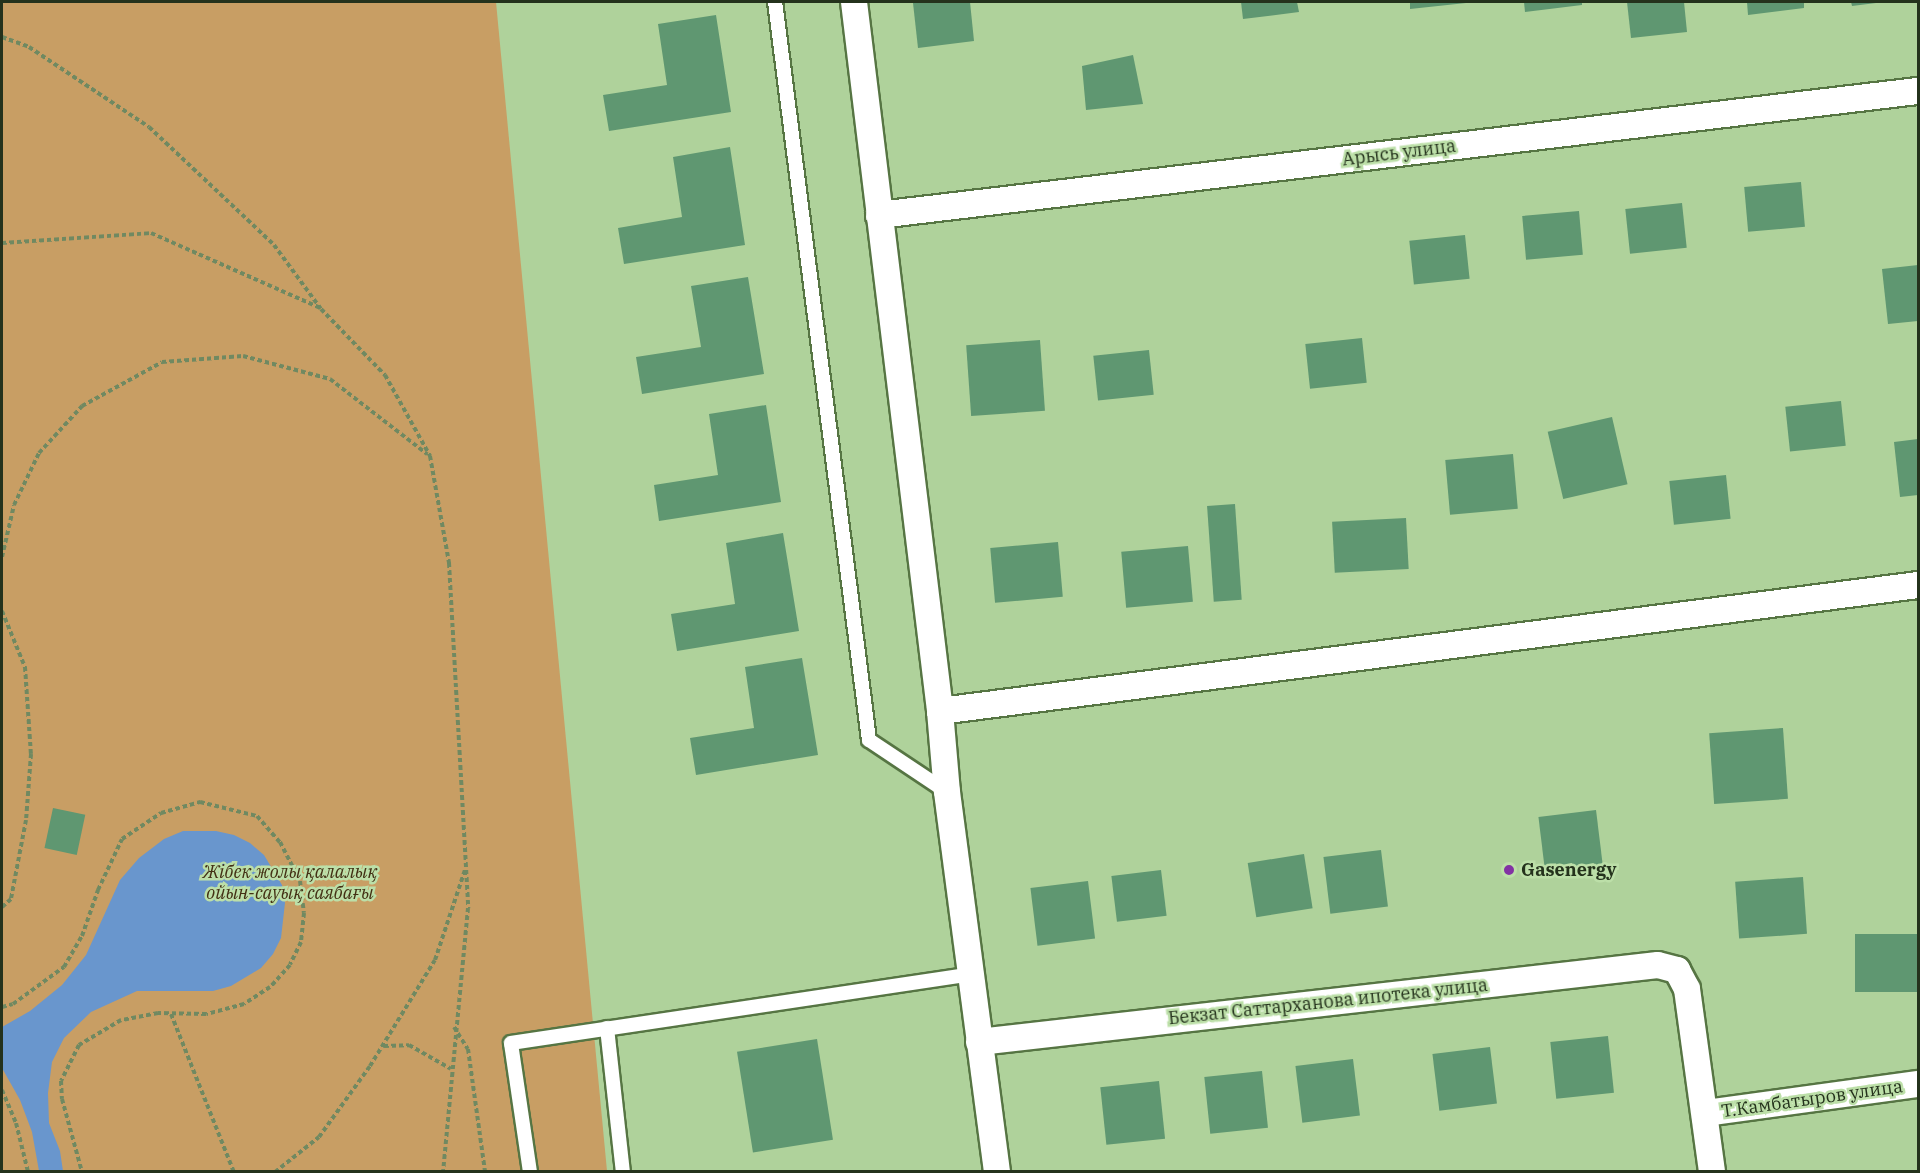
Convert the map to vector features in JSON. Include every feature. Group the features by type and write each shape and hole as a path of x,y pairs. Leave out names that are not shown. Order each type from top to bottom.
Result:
{"street":[{"path":"854,2 940,711 947,792 998,1172"},
{"name":"Арысь улица","path":"879,215 1918,91"},
{"path":"940,711 1918,585"},
{"name":"Бекзат Саттарханова ипотека улица","path":"979,1042 1658,965 1677,970 1687,989 1706,1113"},
{"name":"Т.Камбатыров улица","path":"1706,1113 1918,1084"},
{"path":"1706,1113 1712,1172"}],"lane":[{"path":"775,2 869,740 947,792"},
{"path":"530,1172 511,1042 970,974"},
{"path":"607,1028 622,1172"}],"path":[{"path":"2,37 29,47 149,127 274,245 321,309 385,375 430,456 449,563 468,908 454,1027 443,1172"},
{"path":"2,243 151,233 321,309"},
{"path":"2,557 14,505 39,453 82,406 162,362 243,356 330,379 430,456"},
{"path":"2,611 25,667 31,754 26,820 11,900 2,907"},
{"path":"2,1007 13,1004 63,967 82,936 98,890 122,839 161,813 200,802 257,816 280,842 300,881 304,913 301,942 290,964 270,987 244,1004 206,1014 171,1014 122,1020 79,1045 62,1081 62,1099 82,1172"},
{"path":"275,1172 319,1137 383,1046 435,960 466,867"},
{"path":"171,1014 234,1172"},
{"path":"454,1027 468,1049 485,1172"},
{"path":"383,1046 409,1045 451,1069"},
{"path":"2,1090 16,1123 28,1172"}],"green space":[{"name":"Жібек жолы қалалық ойын-сауық саябағы","path":"2,2 496,2 607,1171 2,1172"}],"water":[{"path":"183,831 216,831 234,835 250,843 264,855 282,885 285,903 281,938 273,954 261,968 231,986 213,991 137,991 91,1012 64,1038 52,1062 48,1093 49,1123 60,1151 63,1171 39,1171 32,1132 20,1100 2,1068 2,1027 30,1011 62,985 86,955 120,880 139,858 164,839"}],"building":[{"path":"970,2 974,41 918,48 913,3"},
{"path":"1241,2 1297,2 1299,12 1243,19"},
{"path":"1410,2 1466,2 1466,3 1410,9"},
{"path":"1524,2 1582,2 1582,5 1525,12"},
{"path":"1627,2 1684,2 1687,32 1631,38"},
{"path":"1747,2 1804,2 1804,8 1748,15"},
{"path":"1851,2 1875,2 1876,3 1852,6"},
{"path":"716,15 731,112 609,131 603,95 667,85 658,24"},
{"path":"1133,55 1143,104 1086,110 1082,66"},
{"path":"730,147 745,245 624,264 618,228 682,217 673,157"},
{"path":"1801,182 1805,227 1748,232 1744,187"},
{"path":"1682,203 1687,248 1630,254 1625,209"},
{"path":"1579,211 1583,255 1526,260 1522,216"},
{"path":"1465,235 1470,279 1414,285 1409,241"},
{"path":"1918,265 1918,321 1888,324 1882,269"},
{"path":"748,277 764,374 642,394 636,357 701,347 691,286"},
{"path":"1362,338 1367,383 1310,389 1305,344"},
{"path":"1040,340 1045,411 971,416 966,345"},
{"path":"1149,350 1154,395 1098,401 1093,356"},
{"path":"1841,401 1846,446 1790,452 1785,407"},
{"path":"766,405 781,502 659,521 654,485 718,475 709,414"},
{"path":"1612,417 1628,484 1563,499 1548,432"},
{"path":"1918,439 1918,495 1900,497 1894,442"},
{"path":"1513,454 1518,509 1450,515 1445,460"},
{"path":"1726,475 1731,519 1674,525 1669,481"},
{"path":"1235,504 1242,600 1214,602 1207,506"},
{"path":"1406,518 1409,569 1335,573 1332,522"},
{"path":"783,533 799,631 677,651 671,614 735,604 726,543"},
{"path":"1058,542 1063,597 995,603 990,548"},
{"path":"1188,546 1193,602 1126,608 1121,552"},
{"path":"802,658 818,755 696,775 690,738 754,728 745,667"},
{"path":"1783,728 1788,799 1714,804 1709,733"},
{"path":"53,808 85,815 77,855 44,848"},
{"path":"1596,810 1603,868 1546,875 1538,817"},
{"path":"1381,850 1388,907 1330,914 1323,857"},
{"path":"1304,854 1313,908 1256,917 1248,863"},
{"path":"1161,870 1167,916 1117,922 1111,876"},
{"path":"1803,877 1807,934 1739,939 1735,882"},
{"path":"1088,881 1095,939 1038,946 1030,888"},
{"path":"1855,934 1918,934 1918,992 1855,992"},
{"path":"1608,1036 1614,1093 1556,1099 1550,1042"},
{"path":"817,1039 833,1140 753,1152 737,1052"},
{"path":"1490,1047 1497,1104 1439,1111 1432,1054"},
{"path":"1353,1059 1360,1116 1302,1123 1295,1066"},
{"path":"1262,1071 1268,1128 1210,1134 1204,1077"},
{"path":"1159,1081 1165,1139 1106,1145 1100,1087"}],"place":[{"name":"Gasenergy","path":"1509,870"}]}
